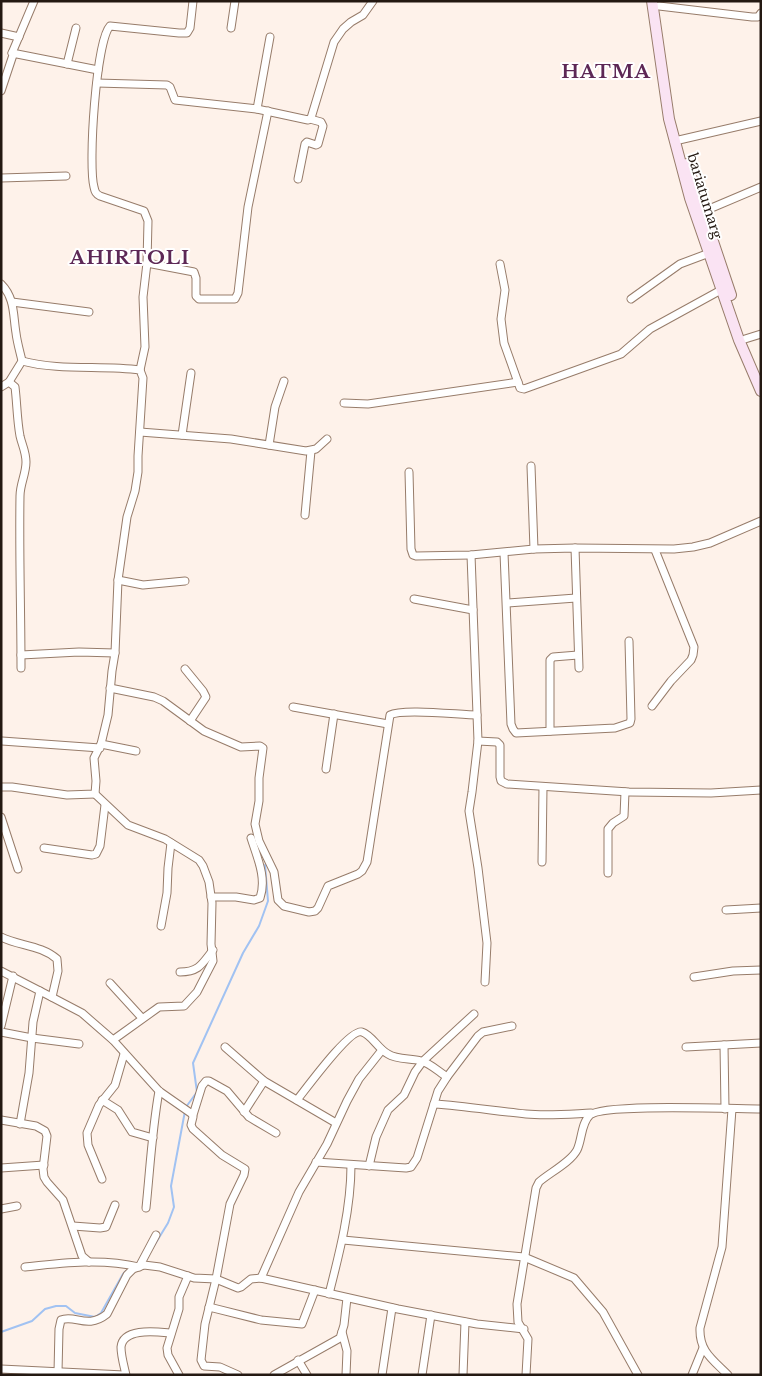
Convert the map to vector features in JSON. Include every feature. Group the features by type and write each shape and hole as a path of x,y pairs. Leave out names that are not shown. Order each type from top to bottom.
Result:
{"main road":[{"name":"bariatumarg","path":"657,3 679,140 702,212 721,290 739,340 761,391"},
{"name":"bariatumarg","path":"657,3 668,120 690,198 761,376"}],"street":[{"path":"95,794 94,758 101,746 110,704 110,688 115,653 118,580 127,518 135,491 138,472 143,378 140,370 145,347 142,297 147,263 148,220 147,215 140,209 100,196 94,187 92,161 98,70 105,33 110,26 187,33 190,28 193,1"},
{"path":"231,28 235,1"},
{"path":"310,119 338,34 351,22 364,15 373,1"},
{"path":"657,3 752,17 761,14"},
{"path":"1,92 13,55 12,53 33,4"},
{"path":"67,64 76,28"},
{"path":"1,33 19,37"},
{"path":"257,108 270,37"},
{"path":"12,53 98,70"},
{"path":"97,83 167,85 175,100 257,108 321,122 323,126 317,145 308,142 305,144 298,179"},
{"path":"147,263 194,272 196,296 199,299 235,299 238,293 248,207 268,111"},
{"path":"679,140 761,121"},
{"path":"1,178 66,176"},
{"path":"702,212 761,187"},
{"path":"631,299 680,264 712,252"},
{"path":"500,264 505,290 501,318 504,343 520,388 530,388 611,359 631,347 642,335 657,324 721,290"},
{"path":"1,284 8,291 12,302 22,361 9,382 1,387"},
{"path":"12,302 89,312"},
{"path":"745,339 761,334"},
{"path":"22,361 60,366 140,370"},
{"path":"182,435 191,373"},
{"path":"269,445 275,407 284,381"},
{"path":"9,382 15,387 20,437 26,463 20,495 21,668"},
{"path":"344,403 368,404 518,382"},
{"path":"140,432 231,439 311,451 327,439"},
{"path":"306,515 311,451"},
{"path":"531,466 534,549"},
{"path":"409,472 411,549 413,555 471,555 534,549 575,548 674,549 702,545 761,521"},
{"path":"575,548 579,668"},
{"path":"652,706 671,681 691,660 694,647 655,550"},
{"path":"504,553 513,730 516,733 615,728 630,723 629,641"},
{"path":"471,555 478,741 468,811 478,868 487,943 485,982"},
{"path":"118,580 143,585 185,581"},
{"path":"507,603 576,598"},
{"path":"414,599 473,610"},
{"path":"21,655 80,652 115,653"},
{"path":"550,731 550,660 553,657 578,655"},
{"path":"185,669 204,690 206,697 190,721"},
{"path":"110,688 154,697 204,731 237,746 260,746 263,748 259,778 259,801 255,817 258,835 274,872 278,900 284,906 308,912 316,911 330,884 352,878 362,871 364,867 372,832 390,715 394,713 477,715"},
{"path":"293,707 388,724"},
{"path":"326,769 334,714"},
{"path":"478,741 500,744 501,780 507,784 626,792 711,793 761,790"},
{"path":"2,742 101,746 136,751"},
{"path":"1,787 66,795 95,794 128,825 165,839 199,860 203,866 209,882 211,897 212,966 197,992 184,1006 159,1007 113,1040"},
{"path":"542,862 543,787"},
{"path":"608,873 608,829 613,823 624,816 626,812 626,792"},
{"path":"44,848 96,854 100,846 106,805"},
{"path":"1,817 18,869"},
{"path":"211,897 236,897 254,900 260,898 262,874 251,838"},
{"path":"162,926 168,893 168,868 172,843"},
{"path":"726,910 761,908"},
{"path":"1,937 12,943 39,948 52,954 58,961 58,973 52,997"},
{"path":"180,972 195,971 201,966 212,950"},
{"path":"694,977 733,970 761,970"},
{"path":"1,971 82,1014 113,1040 159,1091 192,1114"},
{"path":"1,1026 13,976"},
{"path":"110,983 142,1018"},
{"path":"20,1124 33,1022 40,991"},
{"path":"369,1166 376,1137 388,1110 404,1095 415,1072 424,1061 474,1014"},
{"path":"316,1162 406,1168 414,1164 434,1104 447,1077 478,1036 488,1031 512,1026"},
{"path":"1,1032 79,1044"},
{"path":"297,1100 352,1034 362,1032 382,1050 393,1056 424,1061 447,1077"},
{"path":"686,1047 761,1043"},
{"path":"724,1045 729,1109 724,1235 718,1267 700,1328 700,1339 703,1348 728,1375"},
{"path":"226,1048 264,1081 336,1123"},
{"path":"261,1278 299,1192 359,1079 382,1050"},
{"path":"102,1179 87,1137 102,1100 115,1085 124,1054"},
{"path":"238,1375 225,1368 204,1366 202,1364 205,1324 216,1279 230,1204 246,1172 243,1167 222,1155 193,1129 191,1125 192,1114 202,1086 206,1081 227,1092 244,1112 276,1133"},
{"path":"244,1112 264,1081"},
{"path":"146,1208 153,1124 159,1091"},
{"path":"102,1100 118,1110 132,1132 153,1138"},
{"path":"434,1104 526,1114 591,1113 628,1108 761,1109"},
{"path":"526,1375 528,1339 518,1322 517,1315 524,1257 536,1188 539,1182 572,1156 580,1142 586,1119 591,1113"},
{"path":"1,1120 36,1126 45,1131 47,1136 44,1165 46,1182 64,1200 74,1226 82,1256 89,1262"},
{"path":"329,1294 343,1240 350,1192 351,1164"},
{"path":"1,1168 44,1165"},
{"path":"74,1226 106,1227 115,1205"},
{"path":"1,1209 17,1206"},
{"path":"139,1267 156,1236"},
{"path":"343,1240 524,1257 574,1278 603,1312 638,1375"},
{"path":"25,1267 89,1262 122,1263 139,1267"},
{"path":"58,1372 61,1320 65,1318 84,1322 102,1318 107,1314 126,1275 133,1269 144,1265 160,1267 194,1278 216,1279 238,1288 251,1279 261,1278 392,1308 466,1322 524,1330"},
{"path":"179,1375 168,1355 167,1348 179,1309 179,1297 188,1276"},
{"path":"209,1307 261,1320 302,1324 315,1290"},
{"path":"274,1375 340,1338 348,1298"},
{"path":"382,1375 392,1308"},
{"path":"422,1375 431,1315"},
{"path":"463,1375 466,1322"},
{"path":"1,1369 24,1373 58,1372 125,1375 121,1348 122,1342 126,1337 132,1334 148,1332 171,1333"},
{"path":"342,1332 347,1351 346,1375"},
{"path":"692,1375 703,1348"},
{"path":"298,1360 307,1375"}],"waterway":[{"path":"186,1107 197,1092 193,1063 243,953 259,926 268,901 265,865"},
{"path":"152,1249 168,1223 174,1207 171,1186 185,1111"},
{"path":"1,1332 32,1321 45,1309 56,1306 66,1306 75,1313 95,1317 101,1313 126,1271"}],"district":[{"name":"HATMA","path":"606,71"},
{"name":"AHIRTOLI","path":"130,257"}]}
